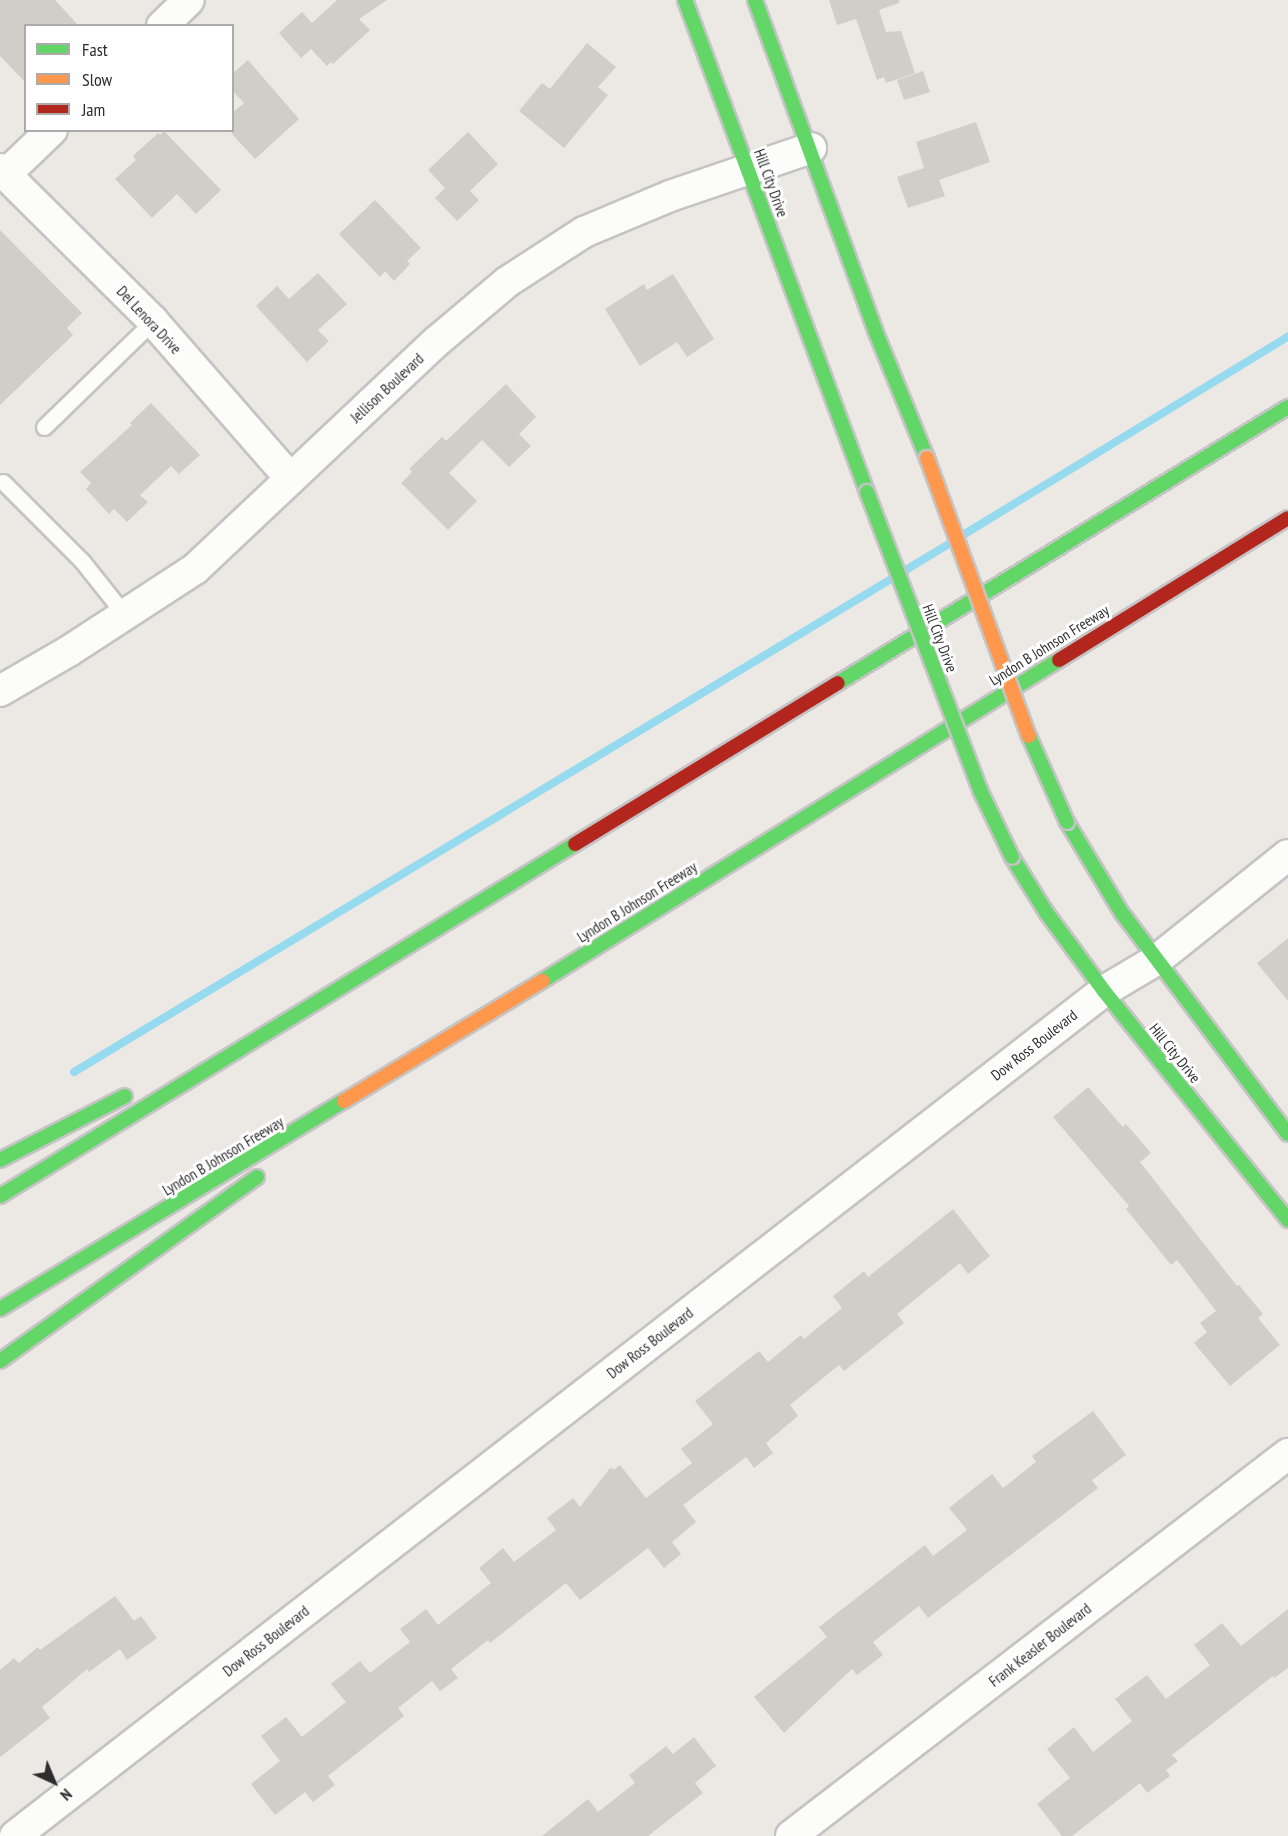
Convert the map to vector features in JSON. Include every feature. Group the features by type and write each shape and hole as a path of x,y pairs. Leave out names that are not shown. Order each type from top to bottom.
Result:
{"main road":[{"name":"Hill City Drive","path":"685,0 867,492 980,789 1012,857 1046,912 1104,991 1288,1220"},
{"path":"755,0 811,148 875,330 927,458 1036,755 1067,822 1122,913 1288,1134"},
{"path":"0,1196 1288,407"},
{"name":"Lyndon B Johnson Freeway","path":"0,1309 459,1032 1288,518"},
{"path":"181,1068 341,987"},
{"path":"316,1135 459,1032"},
{"path":"0,1160 138,1090"},
{"path":"0,1361 268,1169"}],"street":[{"path":"164,24 189,0"},
{"path":"3,172 49,132"},
{"name":"Jellison Boulevard","path":"0,691 125,615 195,569 436,342 507,282 584,232 669,196 811,148"},
{"name":"Del Lenora Drive","path":"3,172 153,321 290,478"},
{"name":"Dow Ross Boulevard","path":"15,1836 1104,991 1158,959 1288,855"},
{"name":"Frank Keasler Boulevard","path":"791,1836 1288,1454"}],"lane":[{"path":"44,427 153,321"},
{"path":"3,482 82,561 125,615"}],"building":[{"path":"0,0 55,0 77,24 24,24 24,81 0,56"},
{"path":"337,0 387,0 359,19 370,30 333,64 331,62 327,66 311,49 301,58 279,33 302,12 312,23"},
{"path":"829,0 899,0 899,3 879,10 886,32 901,31 915,73 886,83 884,77 877,80 856,19 837,25"},
{"path":"587,43 616,67 598,87 608,95 564,148 519,111 542,83 550,89"},
{"path":"248,60 299,119 255,159 232,134 234,132 234,111 244,103 234,92 234,72"},
{"path":"923,71 930,92 904,100 897,80"},
{"path":"976,122 990,162 939,180 945,196 908,208 897,177 924,168 916,142"},
{"path":"165,132 221,190 196,214 177,194 152,218 115,179 136,160 133,156 158,133 160,135"},
{"path":"468,132 498,164 470,191 479,200 457,221 435,198 445,188 428,170"},
{"path":"375,200 421,248 407,261 410,264 394,281 385,271 380,277 339,234"},
{"path":"0,230 82,313 67,328 73,335 0,405"},
{"path":"318,273 347,304 318,330 329,341 307,362 256,306 277,286 289,299"},
{"path":"673,274 714,339 687,357 677,342 640,366 605,309 644,284 647,290"},
{"path":"506,384 536,417 519,434 531,446 509,467 482,440 449,473 477,501 448,530 401,483 412,472 409,469 442,437 446,441"},
{"path":"151,403 200,455 179,474 171,466 140,495 148,502 127,522 114,509 109,514 86,489 91,483 80,472 132,425 130,423"},
{"path":"1288,938 1288,1001 1257,963"},
{"path":"1088,1087 1123,1127 1126,1124 1151,1153 1140,1162 1237,1286 1239,1285 1263,1314 1258,1318 1280,1345 1230,1386 1194,1343 1207,1332 1200,1323 1216,1311 1177,1260 1171,1265 1126,1209 1129,1206 1053,1117"},
{"path":"953,1209 990,1256 968,1274 960,1263 897,1314 904,1323 844,1371 839,1365 790,1405 798,1416 766,1443 773,1453 754,1468 746,1457 683,1505 696,1522 672,1542 681,1554 664,1568 648,1548 580,1600 566,1583 490,1643 488,1640 451,1669 458,1678 440,1691 432,1681 398,1708 404,1716 328,1776 335,1785 313,1802 305,1792 275,1815 251,1784 280,1761 261,1736 286,1717 302,1737 346,1702 331,1684 360,1661 370,1673 410,1642 400,1629 426,1609 438,1625 491,1583 479,1568 503,1548 514,1562 556,1530 547,1518 573,1498 580,1507 610,1468 615,1469 620,1465 646,1498 692,1463 681,1449 713,1424 695,1401 759,1351 768,1362 801,1335 804,1339 842,1308 833,1296 864,1271 868,1277"},
{"path":"1093,1411 1126,1455 1092,1480 1098,1488 928,1618 919,1606 873,1642 883,1655 857,1675 852,1669 784,1733 754,1697 827,1637 819,1627 925,1545 933,1556 967,1530 949,1508 992,1474 1003,1488 1036,1462 1032,1456"},
{"path":"115,1596 134,1621 141,1616 157,1638 127,1660 120,1649 89,1672 87,1669 42,1707 50,1718 0,1757 0,1670 14,1658 19,1663 38,1647 40,1650"},
{"path":"1288,1609 1288,1668 1274,1678 1273,1676 1172,1755 1178,1761 1166,1770 1170,1776 1147,1793 1140,1783 1072,1836 1062,1836 1037,1804 1070,1778 1047,1749 1074,1727 1093,1752 1132,1721 1115,1699 1147,1675 1166,1699 1210,1665 1194,1645 1222,1623 1241,1646"},
{"path":"694,1737 716,1766 695,1783 703,1793 648,1836 542,1836 588,1799 598,1812 635,1783 629,1775 666,1746 673,1754"}],"waterway":[{"path":"963,535 1288,337"},
{"path":"904,571 952,542"},
{"path":"74,1072 893,578"}],"traffic: fast":[{"path":"685,0 867,492"},
{"path":"755,0 875,330 927,458"},
{"path":"838,683 1288,407"},
{"path":"867,492 980,790 1012,857"},
{"path":"542,981 1059,660"},
{"path":"1029,736 1067,822"},
{"path":"1067,822 1122,913 1288,1134"},
{"path":"0,1196 575,844"},
{"path":"1012,857 1046,912 1104,991 1288,1220"},
{"path":"0,1160 125,1096"},
{"path":"0,1309 344,1101"},
{"path":"0,1361 257,1177"}],"traffic: slow":[{"path":"927,458 1029,736"},
{"path":"344,1101 542,981"}],"traffic: jam":[{"path":"1059,660 1288,518"},
{"path":"575,844 838,683"}]}
